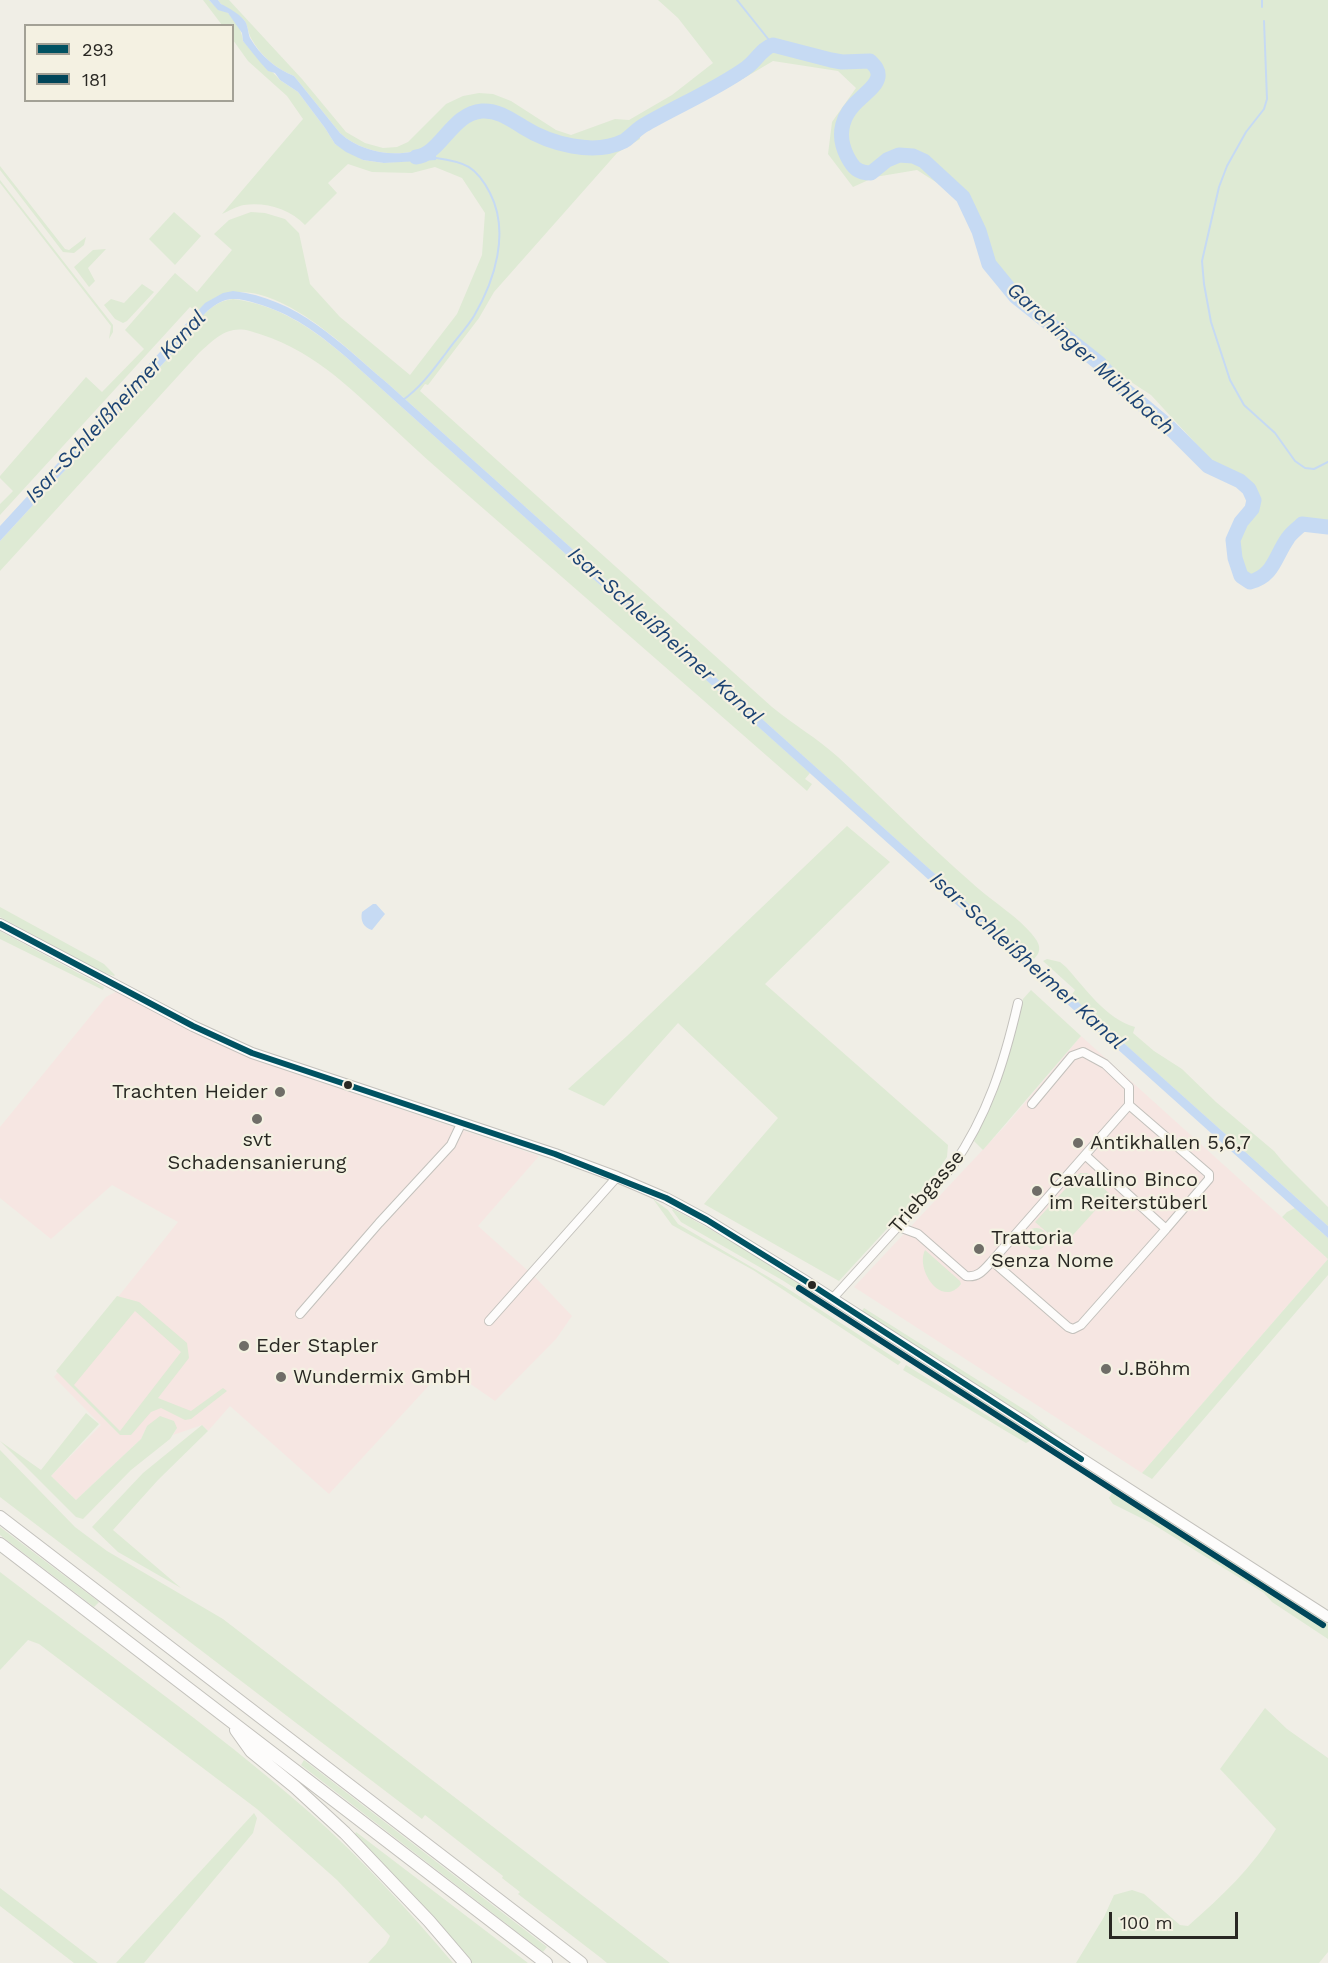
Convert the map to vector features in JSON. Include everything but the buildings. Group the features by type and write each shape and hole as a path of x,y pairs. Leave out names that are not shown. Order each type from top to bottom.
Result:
{"highway":[{"path":"0,1517 581,1963"},
{"path":"0,1544 546,1963"},
{"path":"227,1717 251,1751 345,1833 422,1913 465,1963"}],"main road":[{"path":"0,924 184,1022 246,1051 461,1124 666,1198 707,1220 833,1298 1328,1617"}],"street":[{"name":"Triebgasse","path":"833,1298 952,1167 968,1145 993,1094 1009,1043 1018,1003"},
{"path":"899,1227 918,1234 966,1276 973,1277 981,1274 1129,1105 1129,1087 1105,1064 1083,1052 1072,1056 1032,1104"},
{"path":"992,1261 1073,1329 1081,1325 1166,1229 1209,1179 1209,1174 1129,1105"},
{"path":"300,1314 451,1145 461,1124"},
{"path":"1085,1155 1166,1229"},
{"path":"489,1321 614,1180"}],"shaded area":[{"path":"127,986 190,1018 186,1027 258,1061 539,1156 478,1226 535,1277 572,1316 556,1339 495,1401 446,1367 329,1494 230,1406 208,1431 202,1425 173,1435 177,1428 147,1426 141,1439 76,1500 51,1476 101,1425 54,1377 178,1222 112,1185 51,1239 0,1198 0,1127 106,997"},
{"path":"1081,1036 1328,1259 1142,1473 854,1287 1006,1125"}],"green space":[{"path":"203,0 209,0 232,17 239,27 243,41 280,80 298,92 335,144 363,160 384,163 419,160 431,145 420,150 396,153 371,150 349,140 340,133 294,76 281,70 264,56 251,38 244,20 218,0 229,0 302,79 346,132 365,143 383,148 397,147 408,142 446,104 463,96 479,93 493,94 511,101 556,130 571,135 615,119 629,120 672,95 713,63 678,18 658,0 1328,0 1328,527 1312,519 1298,521 1271,561 1257,576 1250,575 1242,568 1237,548 1240,531 1260,504 1256,488 1211,460 1151,395 1044,325 988,265 964,200 917,170 875,177 853,187 828,154 832,122 856,88 838,71 773,61 729,87 650,127 640,136 640,139 617,153 494,292 479,318 428,385 425,384 420,391 772,707 838,757 979,890 1032,933 1039,950 1032,961 368,366 322,328 270,298 244,292 219,296 197,312 190,307 0,515 0,504 13,491 0,476 86,377 102,392 144,349 125,330 175,273 197,292 232,250 214,234 229,220 251,212 265,213 285,219 299,233 310,284 340,317 410,375 457,314 482,255 485,213 462,178 435,167 412,173 372,172 348,164 328,183 337,193 305,225 285,211 269,206 252,204 222,214 303,119 287,96 248,61 234,41 234,24 221,24"},
{"path":"0,166 65,249 69,250 86,237 84,245 74,253 63,252 0,170"},
{"path":"0,180 113,325 113,332 109,339 111,326 0,183"},
{"path":"174,212 201,236 175,265 149,239"},
{"path":"106,249 88,268 95,281 89,287 74,267 93,250"},
{"path":"142,284 154,292 127,321 123,323 115,319 104,305 111,299 124,303"},
{"path":"233,299 250,302 294,319 346,357 810,773 805,779 812,784 807,791 444,474 343,382 292,347 250,331 235,330 222,334 199,353 0,571 0,541 182,343 203,315 217,304"},
{"path":"847,826 890,862 765,984 948,1145 947,1157 931,1181 839,1281 704,1204 778,1118 678,1023 604,1106 568,1089 627,1036"},
{"path":"0,907 104,964 115,975 102,972 0,917"},
{"path":"0,931 104,987 103,990 0,939"},
{"path":"1047,959 1060,962 1066,967 1105,1010 1124,1023 1135,1027 1133,1033 1154,1051 1182,1069 1216,1102 1274,1151 1328,1207 1328,1226 1071,996 1075,990 1043,961"},
{"path":"1031,990 1081,1036 983,1150 974,1141 996,1094 1012,1045 1023,999"},
{"path":"1080,1173 1087,1173 1110,1194 1063,1246 1035,1222"},
{"path":"653,1199 668,1210 678,1224 782,1285 901,1362 898,1365 753,1270 672,1225"},
{"path":"1295,1208 1328,1238 1328,1259 1282,1217"},
{"path":"673,1209 764,1261 852,1318 849,1321 845,1320 782,1280 681,1222"},
{"path":"1036,1228 1044,1231 1047,1239 1044,1247 1036,1250 1028,1247 1025,1239 1028,1231"},
{"path":"925,1250 960,1281 961,1284 954,1291 939,1290 932,1284 924,1267"},
{"path":"1328,1259 1328,1275 1152,1479 1142,1473"},
{"path":"117,1296 139,1302 187,1343 189,1358 158,1398 191,1411 223,1388 227,1391 191,1419 185,1420 161,1408 151,1412 131,1435 120,1435 56,1371","holes":["135,1311 181,1352 120,1431 74,1385"]},
{"path":"864,1308 1028,1412 1067,1442 862,1311"},
{"path":"910,1356 1015,1422 1024,1432 907,1359"},
{"path":"906,1365 1001,1424 1032,1440 1026,1443 903,1370"},
{"path":"86,1413 99,1424 51,1476 76,1500 141,1439 147,1426 160,1416 174,1421 177,1428 170,1439 131,1470 83,1519 76,1517 0,1441 41,1470"},
{"path":"202,1425 208,1431 158,1480 113,1530 181,1588 118,1552 92,1527 143,1473"},
{"path":"0,1450 75,1527 107,1551 223,1619 670,1963 607,1963 518,1894 520,1892 502,1878 503,1876 425,1815 422,1819 0,1497"},
{"path":"1112,1493 1125,1494 1328,1624 1328,1639 1272,1602 1264,1593 1151,1523 1113,1504 1109,1498"},
{"path":"0,1527 99,1602 94,1607 0,1535"},
{"path":"0,1572 272,1780 309,1812 384,1885 453,1963 368,1963 386,1944 390,1936 337,1880 257,1809 39,1644 28,1640 0,1670"},
{"path":"1265,1708 1287,1729 1328,1758 1328,1952 1319,1963 1076,1963 1104,1917 1114,1895 1132,1890 1144,1894 1180,1925 1188,1926 1247,1869 1267,1843 1276,1829 1220,1769"},
{"path":"304,1760 547,1947 543,1952 301,1765"},
{"path":"254,1813 257,1818 253,1833 144,1963 116,1963"},
{"path":"356,1832 528,1963 472,1963 355,1834"},
{"path":"0,1888 98,1963 74,1963 0,1906"}],"water":[{"path":"209,0 218,0 242,17 250,38 259,50 269,61 294,76 340,133 349,140 371,150 396,153 420,150 431,145 436,150 436,160 384,163 363,160 346,152 335,144 298,92 280,80 275,73 268,71 260,62 243,41 242,33 228,13 218,10"},
{"name":"Isar-Schleißheimer Kanal","path":"233,291 256,295 297,313 316,324 352,352 1328,1226 1328,1238 346,357 292,318 268,307 239,299 223,301 211,308 182,343 0,541 0,526 205,303 223,293"},
{"path":"376,904 385,914 372,930 362,921 362,912"}],"waterway":[{"path":"737,0 773,45"},
{"path":"1262,0 1262,7"},
{"path":"1264,21 1267,99 1264,109 1246,132 1227,166 1219,187 1202,261 1204,284 1211,322 1230,380 1244,405 1275,433 1295,461 1305,468 1314,469 1328,462"},
{"name":"Garchinger Mühlbach","path":"416,157 432,149 462,119 472,113 482,111 509,118 534,133 559,143 586,148 612,145 624,141 643,126 734,76 773,45 842,62 870,61 877,70 877,80 871,89 854,104 843,125 842,140 851,164 859,171 871,173 887,160 899,155 913,156 924,161 963,197 979,231 989,264 1016,297 1099,363 1119,385 1168,426 1208,466 1240,481 1249,489 1254,500 1252,509 1241,522 1233,540 1235,558 1241,576 1250,582 1264,575 1289,536 1302,524 1328,527"},
{"path":"403,400 426,378 474,316 494,272 497,256 499,224 496,208 485,184 469,167 455,161 436,158"}],"transit line":[{"name":"293","path":"0,924 193,1026 252,1053 555,1154 666,1198 707,1220 804,1280 1081,1459"},
{"name":"181","path":"799,1288 1323,1625"}],"place":[{"name":"Trachten Heider","path":"280,1092"},
{"name":"svt Schadensanierung","path":"257,1119"},
{"name":"Antikhallen 5,6,7","path":"1078,1143"},
{"name":"Cavallino Binco im Reiterstüberl","path":"1037,1191"},
{"name":"Trattoria Senza Nome","path":"979,1249"},
{"name":"Eder Stapler","path":"244,1346"},
{"name":"J.Böhm","path":"1106,1369"},
{"name":"Wundermix GmbH","path":"281,1377"}]}
